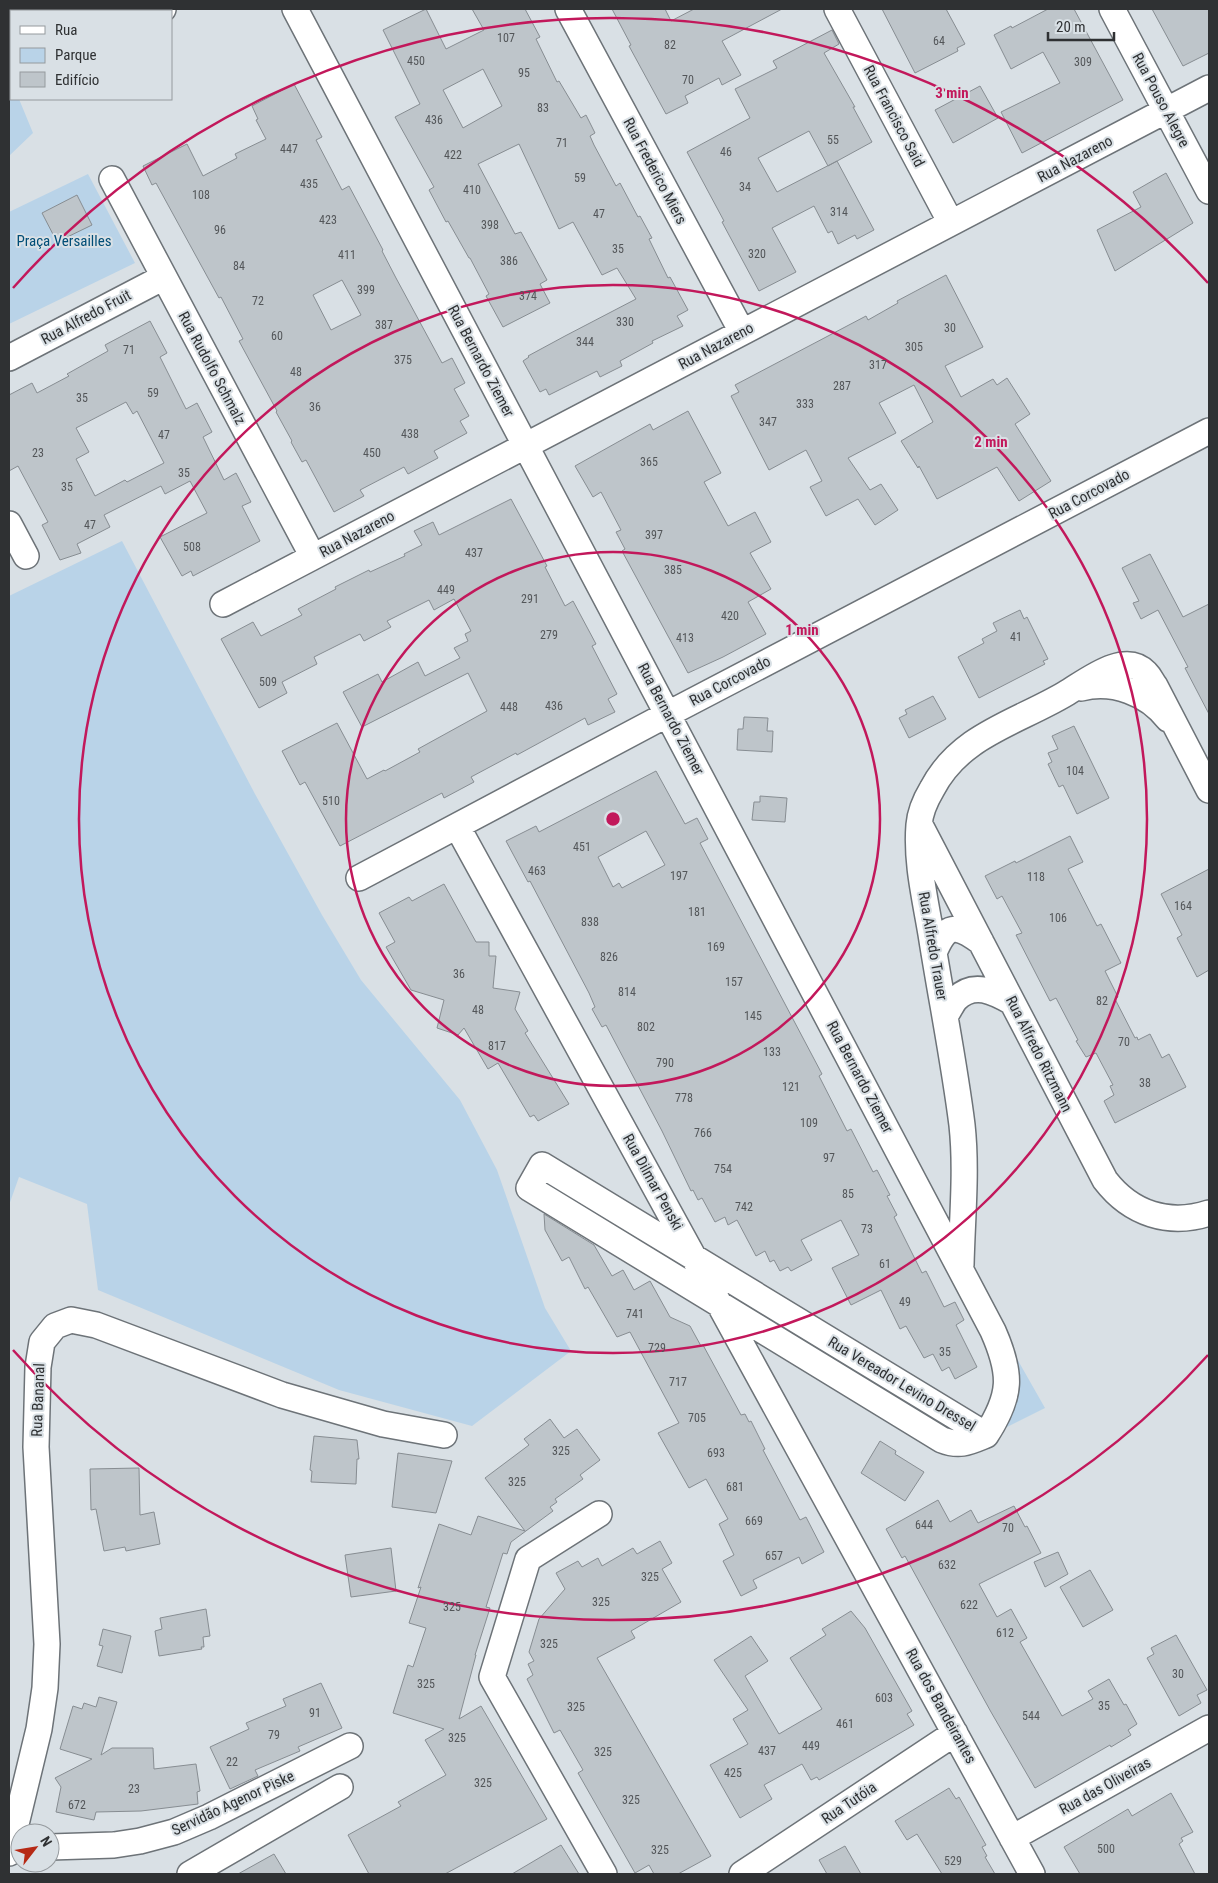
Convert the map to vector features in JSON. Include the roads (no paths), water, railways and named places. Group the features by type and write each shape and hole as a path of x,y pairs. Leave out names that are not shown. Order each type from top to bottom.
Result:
{"street":[{"name":"Rua Bernardo Ziemer","path":"295,9 961,1268 996,1339 1005,1363 1008,1380 1006,1395 1000,1411 986,1435"},
{"name":"Rua Frederico Miers","path":"568,9 742,332"},
{"name":"Rua Francisco Said","path":"837,9 951,223"},
{"name":"Rua Pouso Alegre","path":"1112,9 1209,190"},
{"name":"Rua Nazareno","path":"223,604 1209,88"},
{"name":"Rua Rudolfo Schmalz","path":"112,179 313,557"},
{"name":"Rua Alfredo Fruit","path":"9,358 164,277"},
{"name":"Rua Corcovado","path":"359,878 1209,431"},
{"path":"9,524 26,556"},
{"name":"Rua Alfredo Trauer","path":"1063,696 1103,672 1117,666 1125,664 1146,672 1209,790"},
{"path":"1116,686 1127,680 1134,673 1134,666"},
{"name":"Rua Alfredo Trauer","path":"961,1268 962,1128 919,863 919,822 932,789 960,752 973,741 1083,688 1100,685 1116,686 1130,691 1154,705 1179,732"},
{"name":"Rua Alfredo Ritzmann","path":"919,822 1094,1163 1114,1192 1126,1202 1160,1217 1180,1219 1209,1213"},
{"name":"Rua Dilmar Penski","path":"457,826 849,1538"},
{"path":"934,953 941,936 957,929 966,931 981,942"},
{"path":"945,1016 956,999 966,992 980,989 992,991 1012,1002"},
{"name":"Rua Vereador Levino Dressel","path":"542,1165 694,1257 986,1435 966,1443 952,1444 942,1440 529,1188 542,1165"},
{"name":"Rua Bananal","path":"19,1823 39,1729 45,1688 47,1644 38,1480 37,1394 38,1367 42,1342 55,1326 71,1320 96,1325 282,1395 383,1424 444,1435"},
{"path":"599,1514 528,1559 492,1677 604,1874"},
{"name":"Rua dos Bandeirantes","path":"849,1538 1032,1874"},
{"name":"Rua das Oliveiras","path":"1012,1838 1203,1731"},
{"name":"Rua Tutóia","path":"742,1874 955,1732"},
{"name":"Servidão Agenor Piske","path":"60,1847 114,1846 174,1832 209,1818 350,1746"},
{"path":"190,1874 340,1788"}],"park label":[{"name":"Praça Versailles","path":"64,241"}]}
